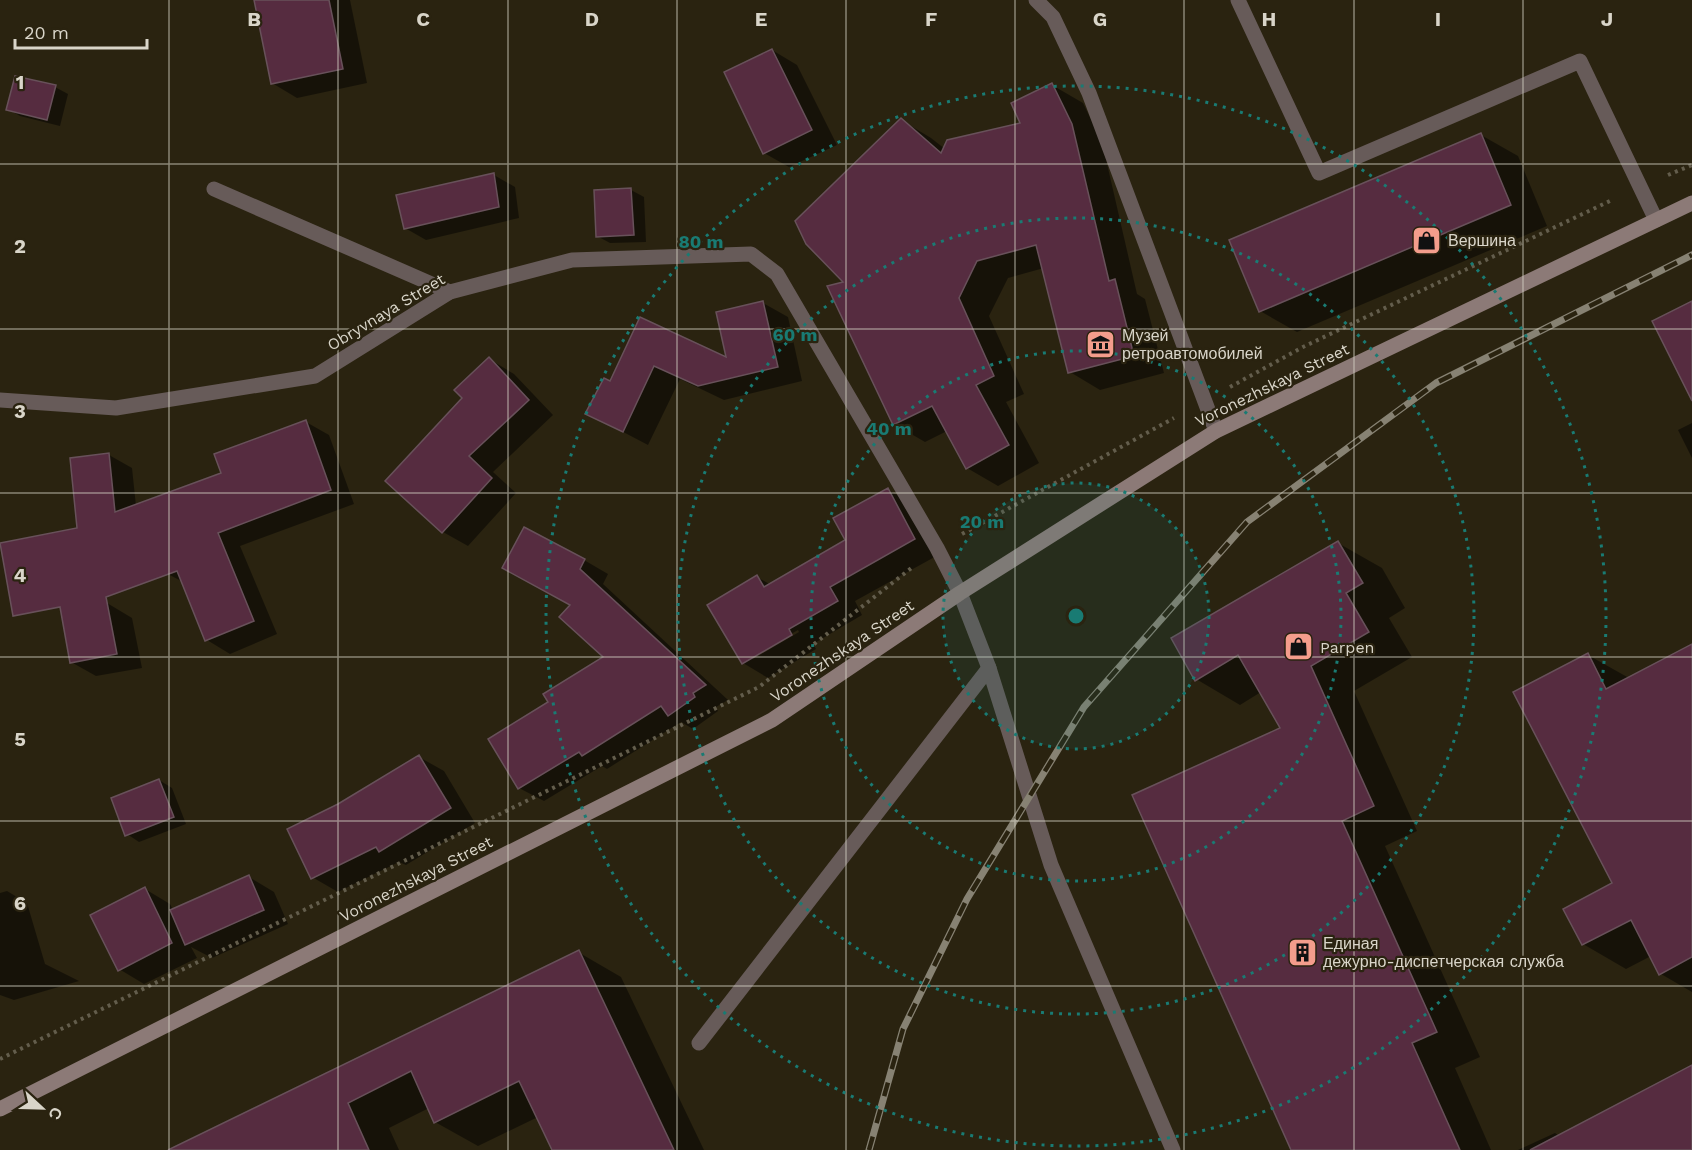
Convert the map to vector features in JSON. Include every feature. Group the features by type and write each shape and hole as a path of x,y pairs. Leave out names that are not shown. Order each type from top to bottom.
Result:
{"street":[{"path":"1036,0 1053,17 1089,93 1216,431"},
{"path":"1238,0 1319,173 1580,61 1656,220"},
{"path":"214,189 450,292"},
{"name":"Voronezhskaya Street","path":"0,1109 772,720 960,594 1216,431 1692,203"},
{"name":"Obryvnaya Street","path":"0,400 116,408 315,376 450,292 572,260 751,254 777,274 937,548 960,594 989,668 1051,865 1173,1150"},
{"path":"699,1043 989,668"}],"path":[{"path":"0,1059 759,687 937,548 1303,346 1692,165"}],"building":[{"path":"254,0 329,0 343,69 271,84"},
{"path":"772,49 812,130 763,154 724,72"},
{"path":"15,76 56,85 47,120 6,110"},
{"path":"1052,83 1072,124 1109,281 1115,279 1134,356 1068,373 1036,245 977,261 959,298 994,376 976,385 1009,445 966,469 932,406 893,425 827,286 843,282 806,244 795,221 901,118 941,153 947,140 1020,123 1011,103"},
{"path":"1481,133 1511,205 1259,312 1229,240"},
{"path":"494,173 499,207 404,229 396,195"},
{"path":"631,188 634,235 596,237 594,190"},
{"path":"763,301 778,367 698,386 654,366 623,432 585,414 604,378 610,381 640,317 726,357 716,312"},
{"path":"1692,301 1692,401 1652,321"},
{"path":"489,357 529,400 469,456 492,478 442,533 385,481 462,398 454,390"},
{"path":"306,420 331,490 218,533 254,621 205,641 177,571 106,597 117,654 70,663 60,607 13,616 0,543 77,528 70,458 109,453 115,512 221,473 214,454"},
{"path":"888,488 915,539 830,587 838,601 789,629 792,635 742,664 707,605 757,575 764,587 845,540 833,518"},
{"path":"524,527 585,559 580,569 706,685 693,693 695,697 668,716 661,706 582,756 579,752 518,789 488,739 548,702 543,694 603,657 559,617 570,605 502,568"},
{"name":"Единая дежурно-диспетчерская служба","path":"1338,541 1363,583 1346,593 1369,632 1311,666 1374,806 1342,821 1437,1032 1412,1043 1460,1150 1291,1150 1132,795 1280,728 1238,655 1195,681 1171,638"},
{"path":"1692,644 1692,957 1659,975 1631,920 1582,945 1563,909 1612,883 1513,692 1588,653 1606,689"},
{"path":"419,755 451,808 379,852 376,847 311,879 287,829 338,804"},
{"path":"159,779 174,817 125,836 111,798"},
{"path":"249,875 264,910 185,945 170,910"},
{"path":"145,887 172,943 118,971 90,915"},
{"path":"579,950 674,1150 552,1150 519,1081 434,1123 411,1071 348,1103 369,1150 168,1150"},
{"path":"1692,1065 1692,1150 1530,1150"}],"railway":[{"path":"869,1150 903,1029 967,899 1084,707 1247,522 1436,383 1692,255"}],"place":[{"name":"Вершина","path":"1427,240"},
{"name":"Музей ретроавтомобилей","path":"1101,344"},
{"name":"Parpen","path":"1299,647"},
{"name":"Единая дежурно-диспетчерская служба","path":"1302,952"}]}
